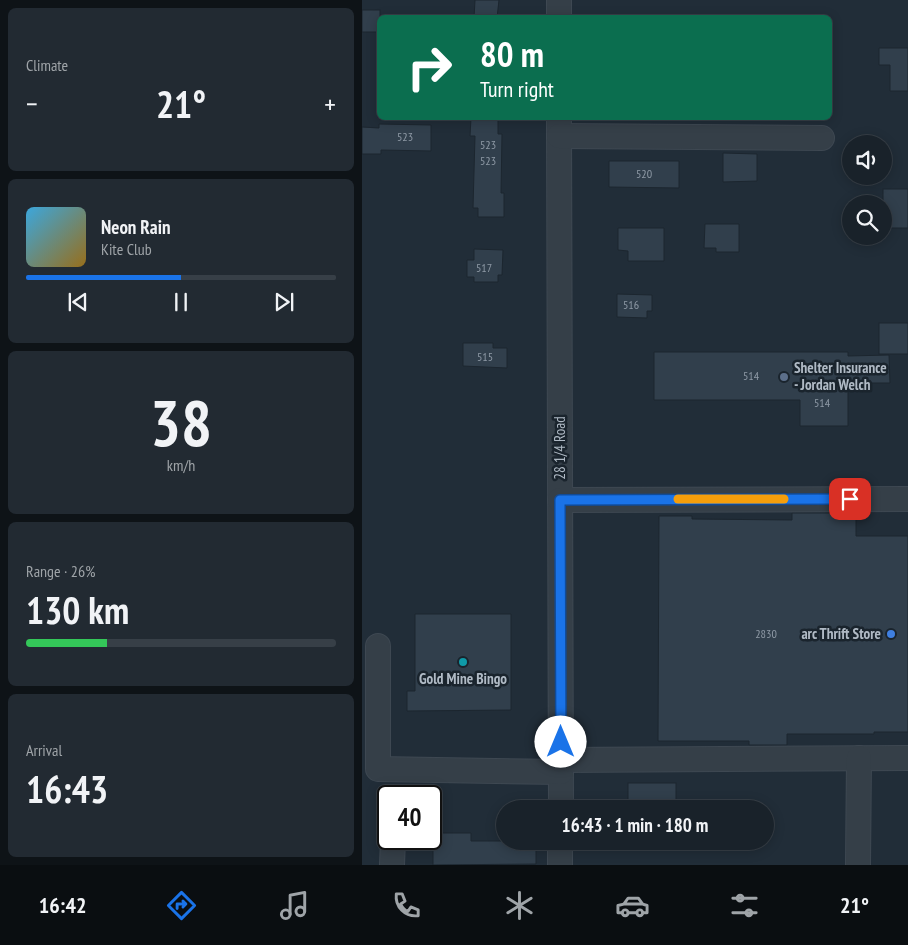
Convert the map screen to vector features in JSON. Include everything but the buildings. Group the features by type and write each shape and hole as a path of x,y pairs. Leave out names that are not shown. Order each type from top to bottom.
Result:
{"street":[{"path":"559,0 559,15"},
{"path":"559,127 822,138"},
{"name":"28 1/4 Road","path":"559,127 561,800"},
{"path":"560,500 908,499"},
{"path":"378,646 378,770 908,758"},
{"path":"858,865 859,758"},
{"path":"392,865 393,850"},
{"path":"560,850 560,865"}],"slow traffic":[{"path":"678,499 784,499"}],"place":[{"name":"Shelter Insurance - Jordan Welch","path":"784,377"},
{"name":"arc Thrift Store","path":"891,634"},
{"name":"Gold Mine Bingo","path":"463,662"}],"route":[{"path":"561,742 560,500 850,499"}]}
